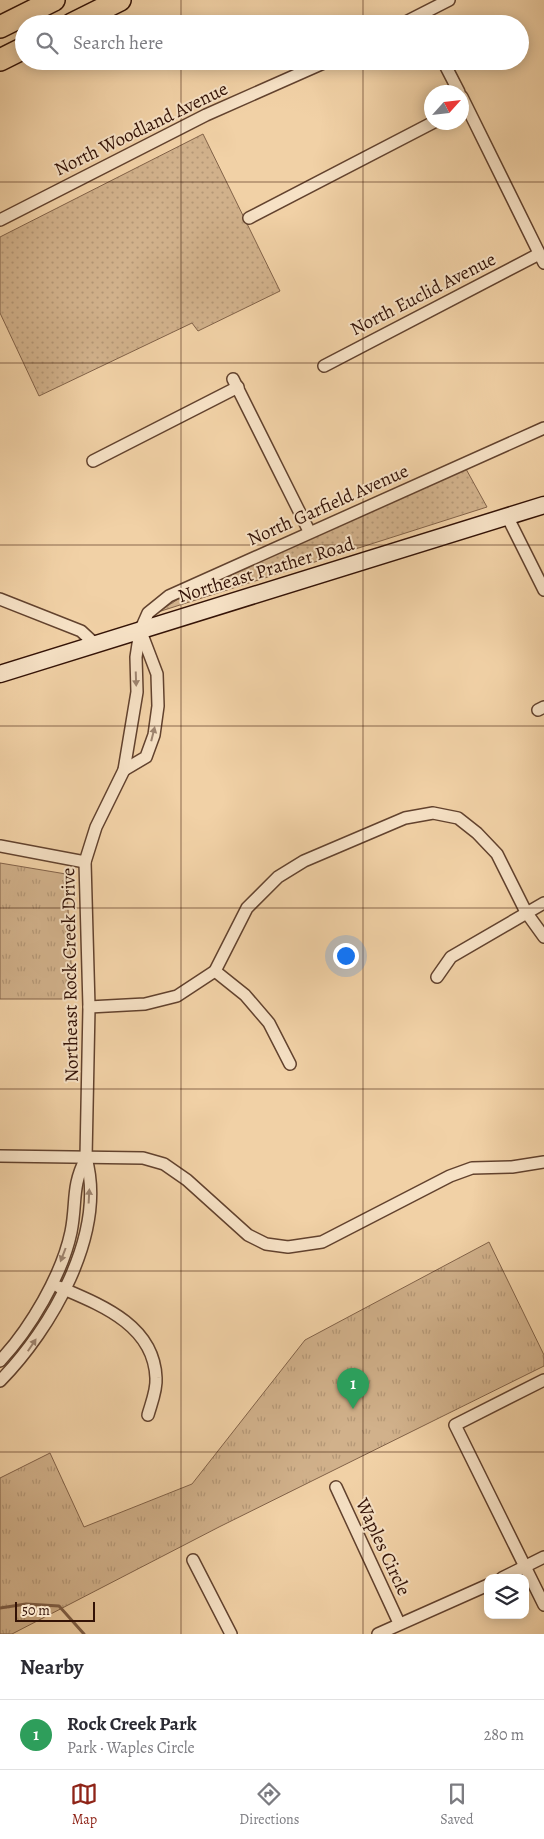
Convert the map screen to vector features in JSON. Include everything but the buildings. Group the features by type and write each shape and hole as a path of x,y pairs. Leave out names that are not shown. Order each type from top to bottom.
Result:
{"highway":[{"path":"24,15 54,0"},
{"path":"90,15 120,0"},
{"path":"0,27 15,20"},
{"path":"0,60 15,52"}],"main road":[{"name":"Northeast Prather Road","path":"0,674 544,505"}],"street":[{"path":"428,15 449,0"},
{"name":"North Woodland Avenue","path":"0,220 206,115 308,70"},
{"path":"448,70 455,85"},
{"path":"469,116 542,258"},
{"path":"249,218 424,127"},
{"name":"North Euclid Avenue","path":"324,366 542,258"},
{"path":"93,461 236,383 309,531"},
{"name":"North Garfield Avenue","path":"140,631 148,613 169,596 309,531 544,428"},
{"path":"506,516 544,590"},
{"path":"0,599 81,631 95,644"},
{"path":"124,770 146,757 154,735 158,706 157,674 140,631"},
{"name":"Northeast Rock Creek Drive","path":"0,1381 24,1357 55,1310 82,1248 89,1201 90,1174 86,1158 89,1006 85,862 96,827 124,770 137,692 136,657 140,631"},
{"path":"89,1006 145,1004 177,996 215,971 247,908 278,876 304,861 405,818 433,813 458,818 477,833 497,854 526,912 544,937"},
{"path":"0,846 85,862"},
{"path":"437,977 451,957 544,903"},
{"path":"215,971 245,995 269,1023 290,1064"},
{"path":"0,1156 143,1158 164,1164 187,1180 248,1234 266,1244 288,1247 322,1242 450,1176 472,1168 512,1167 544,1162"},
{"name":"Northeast Rock Creek Drive","path":"0,1361 27,1327 65,1254 71,1231 76,1176 86,1158"},
{"path":"51,1284 127,1321 143,1337 152,1356 156,1379 148,1415"},
{"path":"544,1380 455,1425 544,1606"},
{"name":"Waples Circle","path":"336,1486 399,1623"},
{"path":"510,1574 544,1557"},
{"path":"193,1560 231,1634"},
{"path":"378,1634 484,1587"}],"green space":[{"path":"203,134 280,291 198,331 192,323 39,396 0,313 0,237"},
{"path":"466,469 487,507 158,612 183,596"},
{"path":"0,863 66,874 73,999 0,999"},
{"path":"489,1242 544,1355 544,1366 219,1527 12,1634 0,1634 0,1478 50,1453 84,1527 192,1484 305,1340"}],"waterway":[{"path":"0,1608 26,1604 59,1606 84,1634"}],"place":[{"name":"Rock Creek Park","path":"353,1409"}]}
